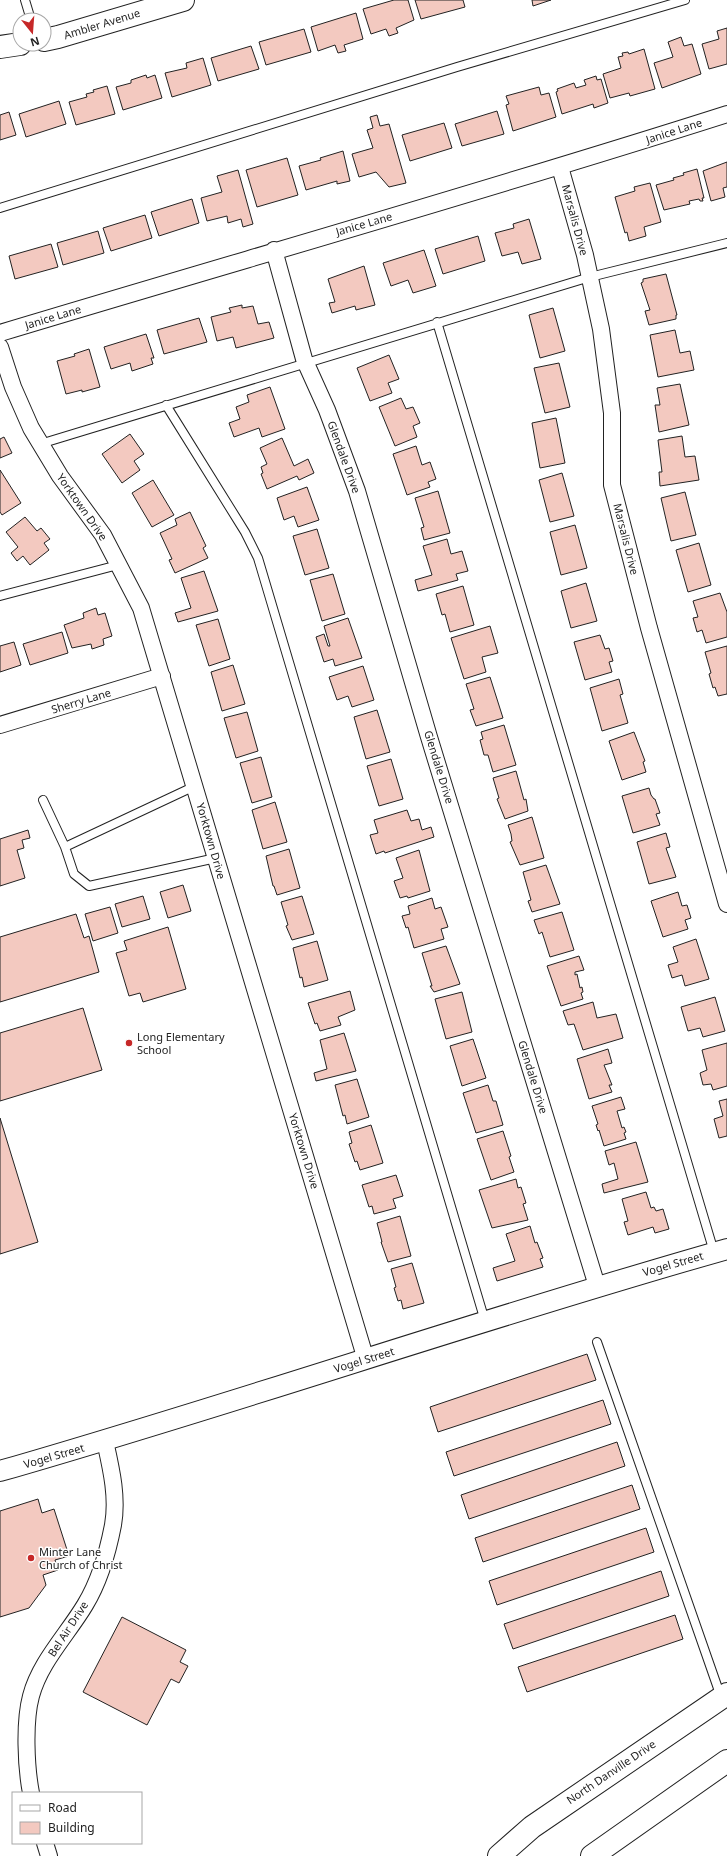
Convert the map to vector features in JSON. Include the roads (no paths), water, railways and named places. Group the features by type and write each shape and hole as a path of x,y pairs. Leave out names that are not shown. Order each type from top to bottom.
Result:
{"main road":[{"name":"Ambler Avenue","path":"52,38 150,5 183,0"},
{"path":"0,48 12,46"},
{"name":"North Danville Drive","path":"499,1856 532,1827 724,1696"},
{"path":"592,1856 727,1761"}],"street":[{"name":"Janice Lane","path":"0,333 274,250 560,167 727,114"},
{"name":"Marsalis Drive","path":"560,167 590,277 601,329 612,413 612,485 649,628 727,904"},
{"name":"Glendale Drive","path":"274,250 306,362 327,410 357,491 430,737 597,1286"},
{"name":"Yorktown Drive","path":"0,347 13,387 30,428 60,476 103,535 141,608 366,1360"},
{"name":"Sherry Lane","path":"0,726 162,676"},
{"name":"Vogel Street","path":"0,1471 105,1441 597,1286 721,1251"},
{"name":"Bel Air Drive","path":"32,1792 28,1778 27,1732 31,1696 42,1669 86,1604 101,1568 114,1524 114,1486 105,1441"},
{"path":"45,1844 49,1856"}],"lane":[{"path":"25,0 29,12"},
{"path":"0,208 442,72 685,0"},
{"path":"40,444 437,322 590,277 727,243"},
{"path":"437,322 721,1251"},
{"path":"166,405 245,532 258,558 486,1322"},
{"path":"0,596 118,564"},
{"path":"65,847 195,786"},
{"path":"43,800 65,847 74,874 89,886 216,858"},
{"path":"597,1342 724,1696"}],"place":[{"name":"Long Elementary School","path":"129,1043"},
{"name":"Minter Lane Church of Christ","path":"31,1558"}]}
